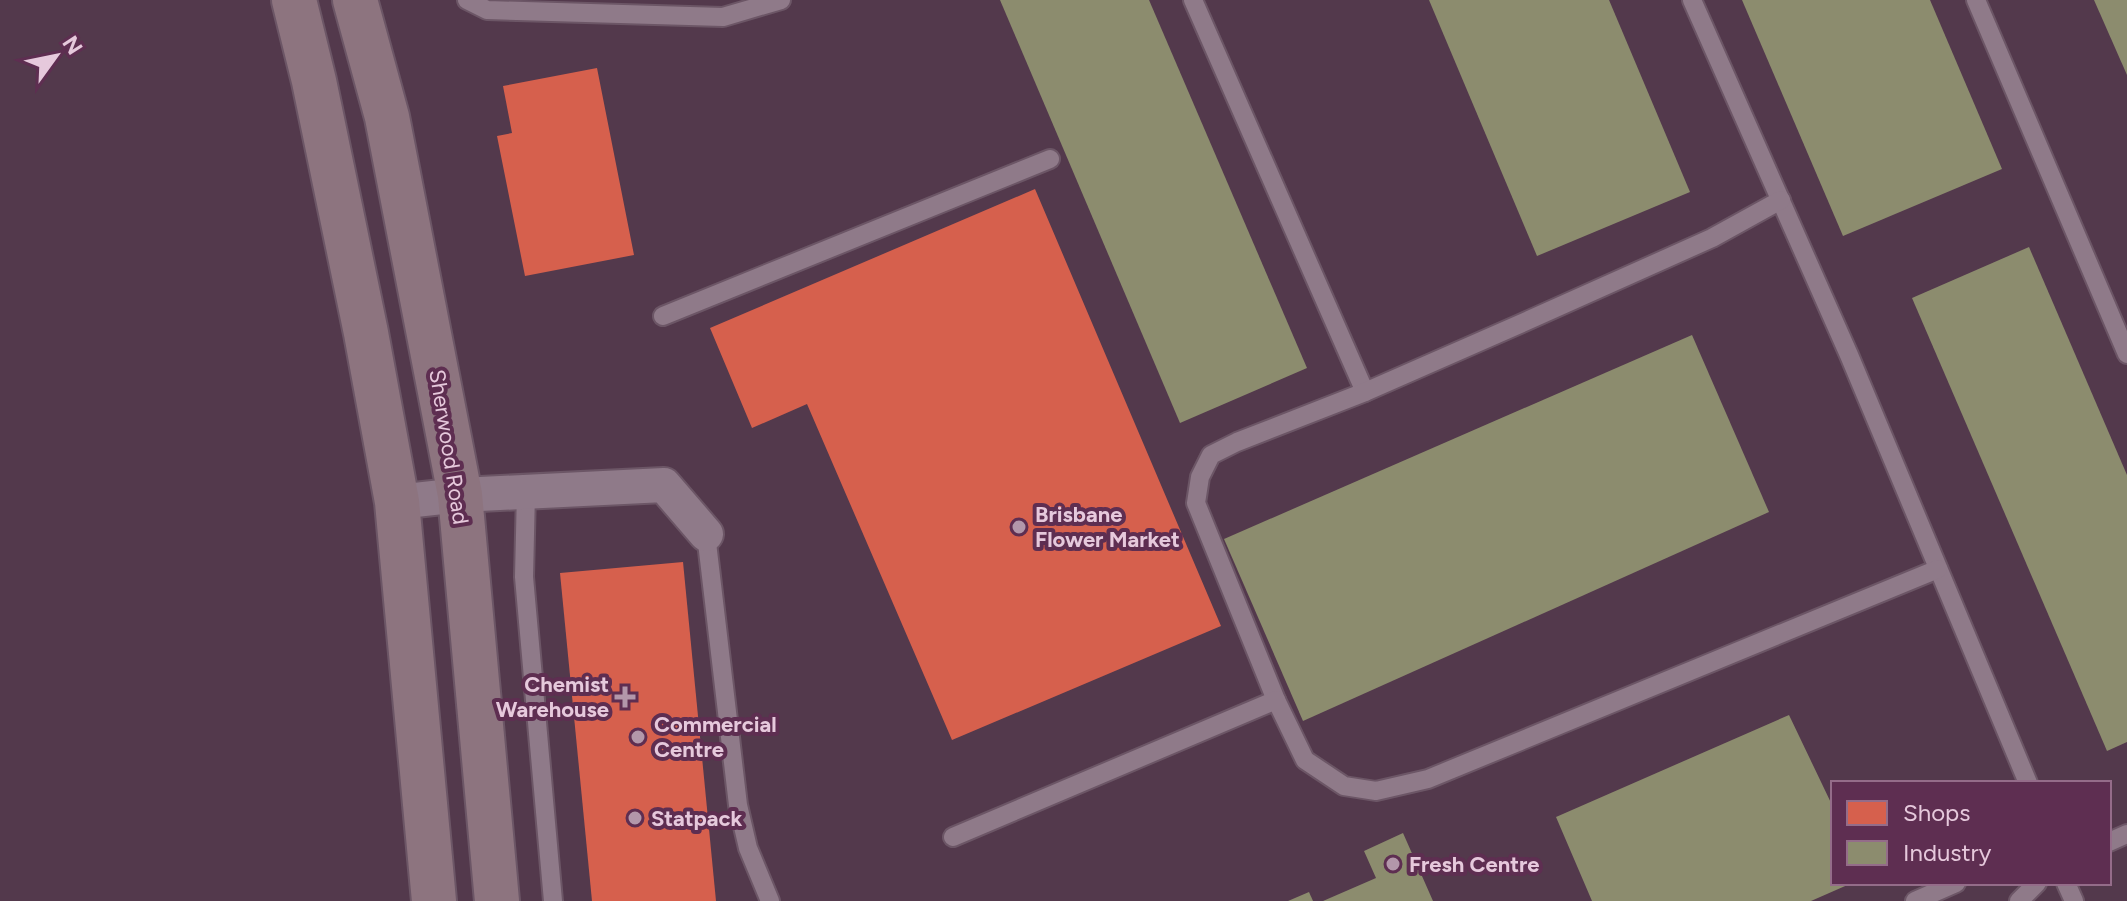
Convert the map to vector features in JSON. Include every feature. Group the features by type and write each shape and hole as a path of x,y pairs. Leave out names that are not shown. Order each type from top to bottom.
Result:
{"main road":[{"path":"294,0 363,318 397,502 434,901"},
{"name":"Sherwood Road","path":"355,0 387,117 460,495 497,901"}],"street":[{"path":"397,502 460,495 664,485 706,534"}],"lane":[{"path":"467,0 487,10 723,17 781,0"},
{"path":"1193,0 1365,392"},
{"path":"1692,0 1748,132 1781,200 2027,781"},
{"path":"1976,0 2127,354"},
{"path":"663,316 1050,159"},
{"path":"1781,200 1712,238 1365,392 1211,455 1200,477 1196,503 1276,700 1305,760 1344,786 1376,791 1428,779 1938,569"},
{"path":"526,492 524,577 553,901"},
{"path":"706,534 738,805 748,848 770,901"},
{"path":"953,837 1276,700"},
{"path":"1915,901 1951,885"},
{"path":"2019,901 2035,885"}],"building: Shops":[{"path":"597,68 634,255 525,276 497,136 512,133 503,86"},
{"name":"Brisbane Flower Market","path":"1035,189 1221,626 952,740 807,404 752,428 710,328"},
{"name":"Commercial Centre","path":"683,562 716,901 592,901 560,573"}],"building: Industry":[{"path":"1000,0 1149,0 1307,368 1180,423"},
{"path":"1429,0 1609,0 1690,192 1537,256"},
{"path":"1742,0 1930,0 2002,169 1843,236"},
{"path":"2094,0 2127,0 2127,75"},
{"path":"2029,247 2127,475 2127,742 2107,751 1912,298"},
{"path":"1692,335 1769,512 1303,721 1224,539"},
{"path":"1789,715 1831,803 1831,885 1847,885 1811,901 1592,901 1556,817"},
{"name":"Fresh Centre","path":"1403,833 1433,901 1323,901 1376,878 1364,851"},
{"path":"1309,892 1313,901 1288,901"}],"place":[{"name":"Brisbane Flower Market","path":"1019,527"},
{"name":"Chemist Warehouse","path":"625,697"},
{"name":"Commercial Centre","path":"638,737"},
{"name":"Statpack","path":"635,818"},
{"name":"Fresh Centre","path":"1393,864"}]}
